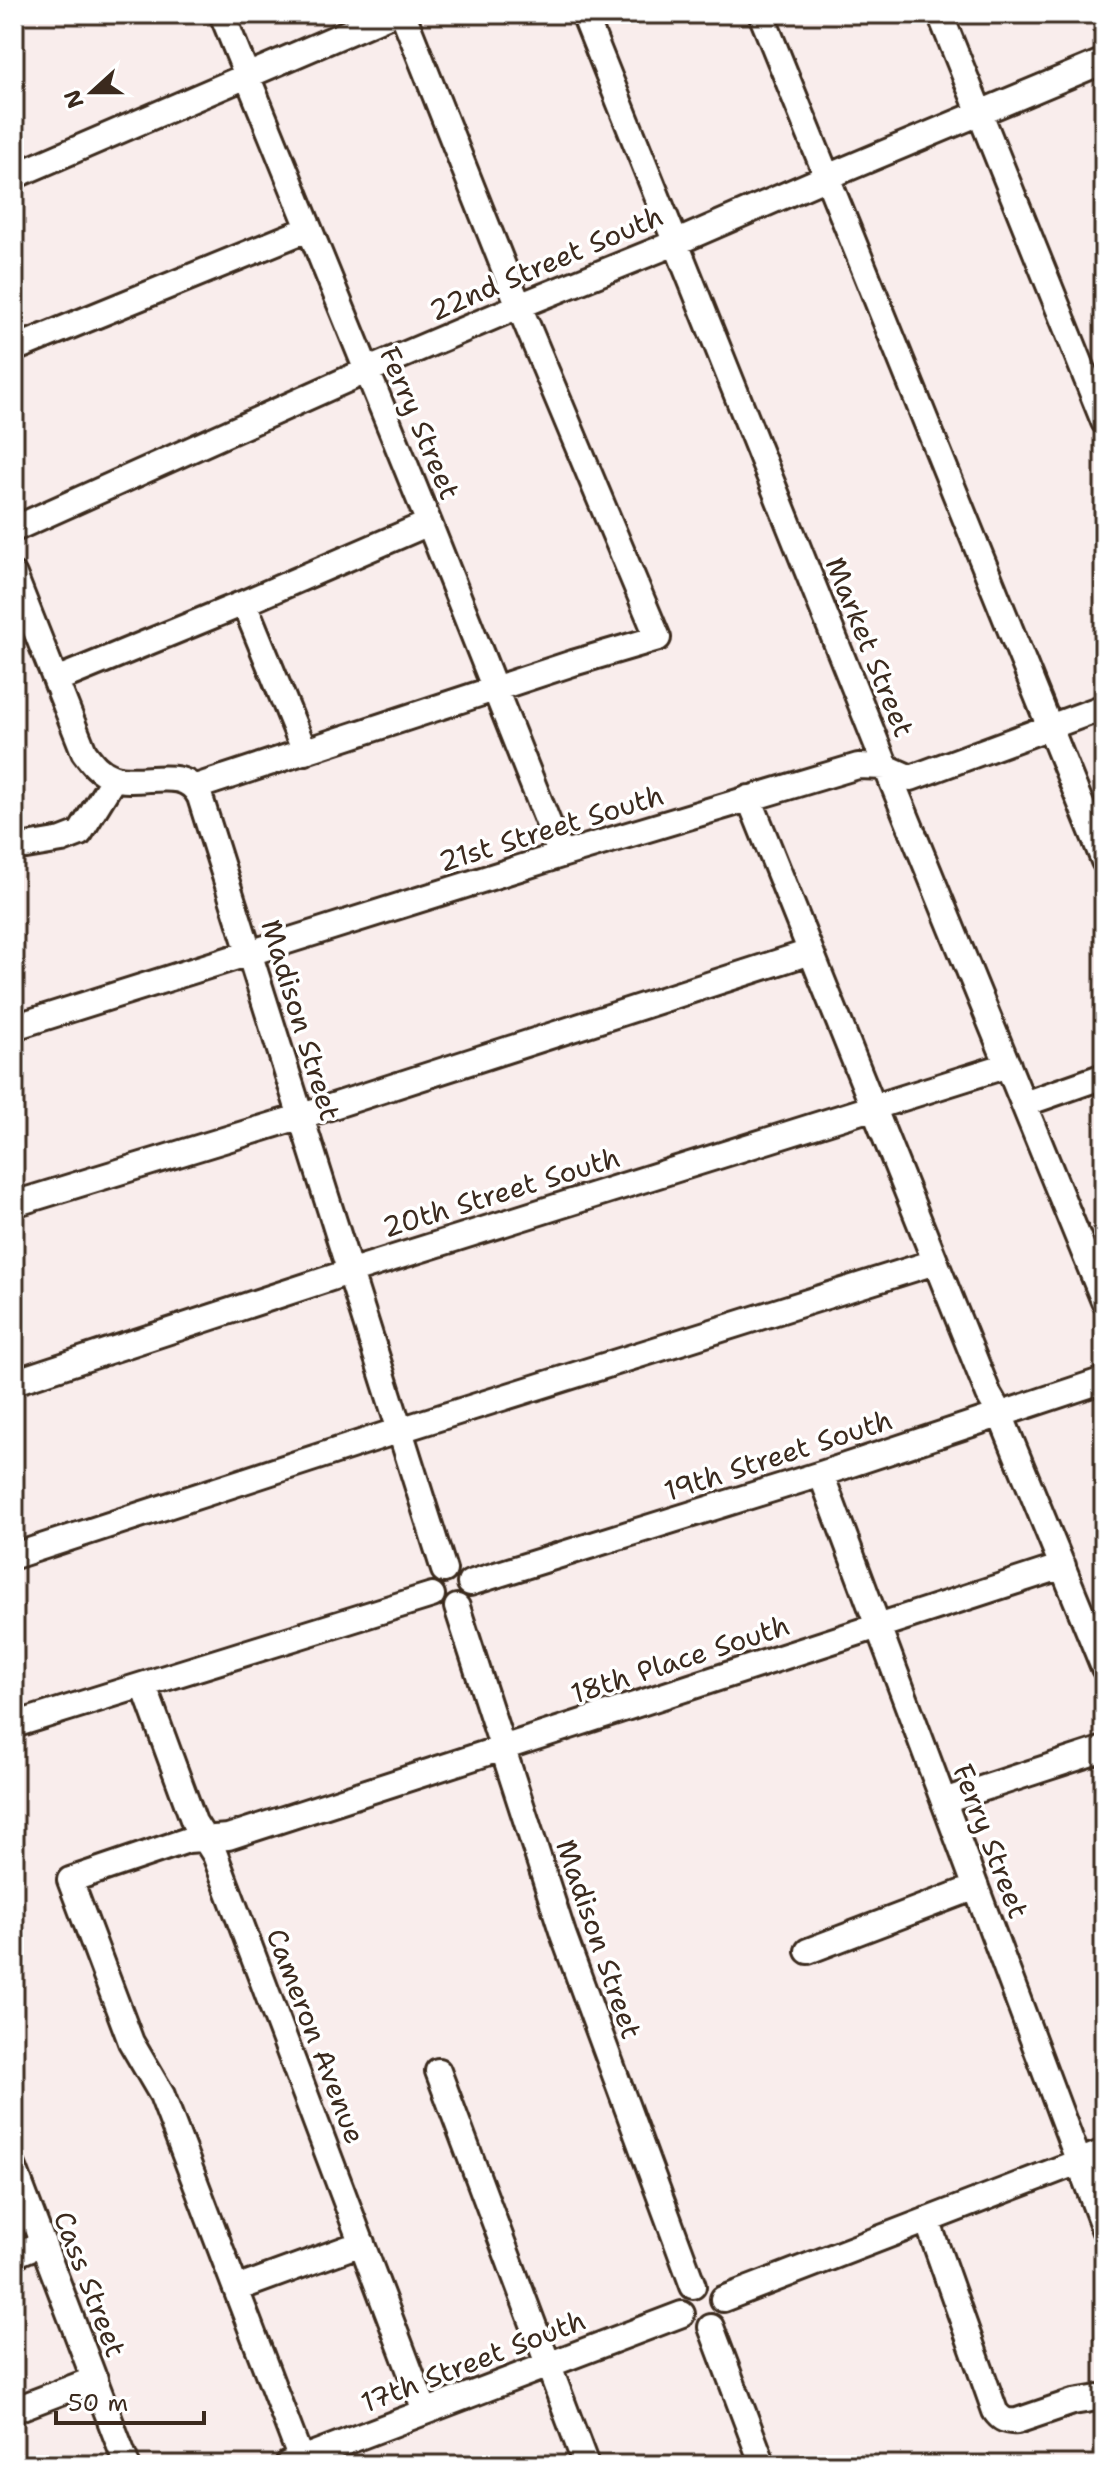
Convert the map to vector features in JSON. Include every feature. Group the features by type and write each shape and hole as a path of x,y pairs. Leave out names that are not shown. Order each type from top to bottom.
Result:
{"street":[{"name":"Ferry Street","path":"222,14 561,855"},
{"path":"14,176 391,14"},
{"path":"14,575 84,752 97,769 114,778 181,779 196,787 658,638 519,306 403,14"},
{"name":"Market Street","path":"584,14 1104,1301"},
{"path":"761,14 1104,861"},
{"path":"940,14 1104,422"},
{"name":"22nd Street South","path":"14,529 366,371 1104,61"},
{"path":"14,349 308,229"},
{"path":"56,680 429,523"},
{"path":"244,603 305,752"},
{"name":"21st Street South","path":"14,1027 561,855 858,766 886,767 911,778 1104,707"},
{"path":"14,848 62,840 80,833 114,778"},
{"name":"Madison Street","path":"196,787 444,1570"},
{"path":"749,798 989,1395 1000,1414 1104,1668"},
{"path":"14,1204 299,1117 810,952"},
{"name":"20th Street South","path":"14,1382 349,1272 1008,1065"},
{"path":"1024,1104 1104,1076"},
{"path":"14,1556 400,1430 935,1262"},
{"name":"19th Street South","path":"470,1583 821,1474 1104,1380"},
{"name":"Ferry Street","path":"821,1474 1104,2229"},
{"name":"18th Place South","path":"236,2289 162,2095 131,2042 70,1880 188,1840 228,1837 1063,1566"},
{"path":"444,1570 457,1570 470,1583 467,1601 457,1607 439,1605 432,1595 432,1583 444,1570"},
{"path":"14,1725 432,1595"},
{"name":"Madison Street","path":"457,1607 563,1934 693,2286"},
{"name":"Cameron Avenue","path":"144,1686 194,1822 215,1855 425,2411"},
{"path":"944,1801 1104,1749"},
{"path":"808,1951 976,1887"},
{"path":"438,2071 586,2465"},
{"path":"723,2299 1104,2152"},
{"name":"Cass Street","path":"14,2168 127,2465"},
{"path":"927,2220 1000,2418 1017,2421 1073,2402 1104,2397"},
{"path":"14,2255 43,2243"},
{"path":"297,2463 236,2289 362,2243"},
{"path":"708,2285 723,2299 724,2312 717,2324 711,2327 697,2328 685,2321 680,2308 683,2295 693,2286 708,2285"},
{"name":"17th Street South","path":"297,2463 682,2314"},
{"path":"711,2327 763,2465"},
{"path":"14,2410 95,2379"}]}
